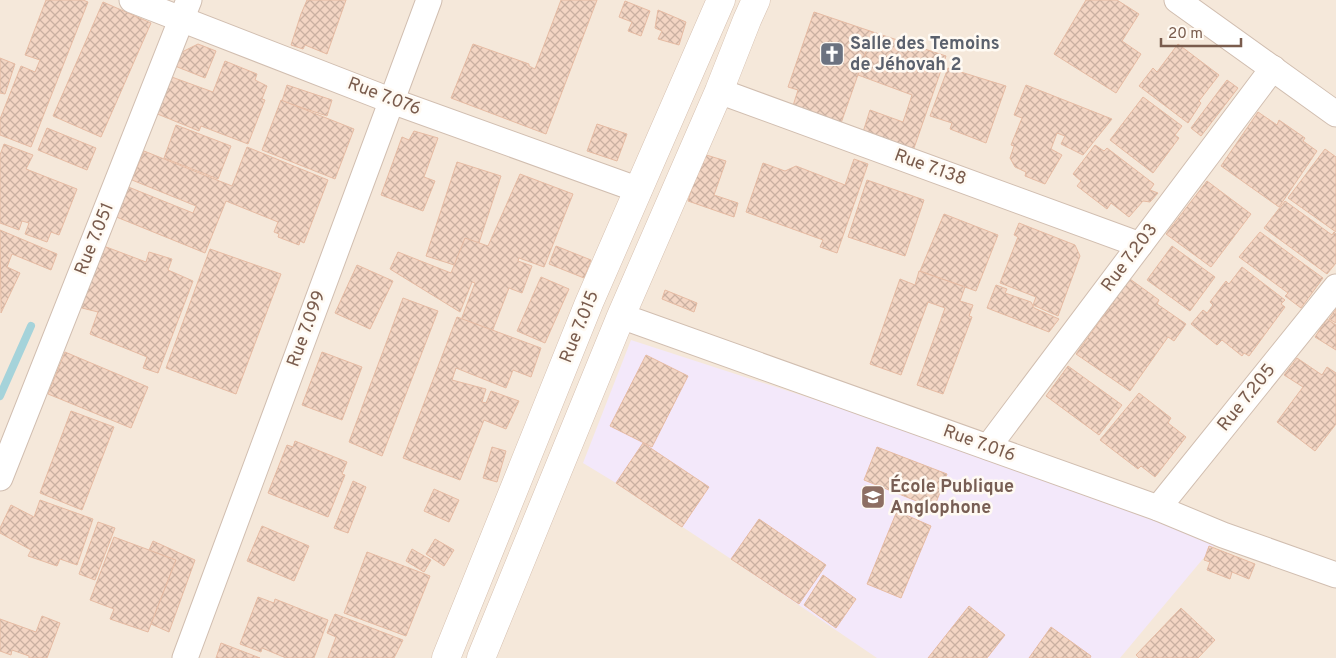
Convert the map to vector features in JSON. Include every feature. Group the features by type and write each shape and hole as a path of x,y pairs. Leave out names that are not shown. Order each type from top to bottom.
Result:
{"main road":[{"name":"Rue 7.015","path":"446,658 589,303 722,0"},
{"name":"Rue 7.015","path":"481,658 621,316 719,92 756,0"}],"street":[{"name":"Rue 7.076","path":"132,0 186,10 392,101 639,190"},
{"name":"Rue 7.099","path":"185,658 429,0"},
{"path":"1177,0 1336,114"},
{"name":"Rue 7.051","path":"0,478 186,10"},
{"name":"Rue 7.203","path":"988,446 1272,68"},
{"name":"Rue 7.138","path":"719,92 1140,245"},
{"name":"Rue 7.205","path":"1158,508 1336,288"},
{"name":"Rue 7.016","path":"621,316 988,446 1158,508 1223,535 1336,575"}],"shaded area":[{"path":"0,0 1336,0 1336,658 0,658"},
{"name":"École Publique Anglophone","path":"631,340 967,449 1222,536 1120,658 877,658 731,559 583,463"}],"building":[{"path":"46,0 83,0 88,2 31,147 0,135 0,119 21,66 35,72 40,60 25,55"},
{"path":"307,0 346,0 327,54 305,45 303,49 291,45"},
{"path":"561,0 597,0 546,134 451,98 473,44 529,64 529,66 535,69"},
{"path":"1086,0 1117,0 1139,14 1122,41 1141,54 1116,93 1054,54"},
{"path":"625,1 650,11 641,36 628,31 632,22 619,17"},
{"path":"103,2 151,23 101,137 53,116"},
{"path":"658,10 686,22 679,45 658,39 662,31 655,28"},
{"name":"Salle des Temoins de Jéhovah 2","path":"814,12 873,32 840,126 792,109 798,90 788,87"},
{"path":"873,32 946,56 913,151 863,132 870,110 903,122 912,95 858,75"},
{"path":"198,44 216,51 205,78 170,64 174,56"},
{"path":"1178,44 1219,75 1199,101 1201,103 1188,123 1139,86 1153,68 1157,72"},
{"path":"0,58 15,64 5,94 0,93"},
{"path":"225,61 257,74 255,80 267,86 262,99 265,100 248,144 201,126 199,131 155,113 169,76 213,92"},
{"path":"948,68 1006,86 986,143 950,129 952,123 930,116"},
{"path":"1227,80 1238,88 1201,136 1191,128"},
{"path":"287,85 332,100 327,116 282,101"},
{"path":"1026,85 1112,119 1083,155 1061,144 1065,136 1057,133 1051,149 1062,155 1045,184 1025,176 1026,172 1015,167 1010,158 1014,146 1011,145 1022,118 1014,115"},
{"path":"1143,97 1182,126 1175,135 1179,138 1153,173 1110,140"},
{"path":"281,100 354,129 335,179 262,150"},
{"path":"1258,112 1277,125 1279,120 1305,138 1303,141 1317,151 1279,207 1221,166"},
{"path":"597,124 627,134 617,161 587,151"},
{"path":"176,125 231,146 218,179 164,158"},
{"path":"47,128 96,148 87,170 38,150"},
{"path":"414,131 438,138 424,177 435,181 423,211 381,195 402,137 409,140"},
{"path":"4,144 33,155 26,169 77,189 59,235 51,232 47,242 25,234 29,223 22,221 19,230 0,223 0,155"},
{"path":"1095,145 1104,151 1107,148 1154,184 1150,190 1158,193 1150,202 1143,201 1129,217 1111,203 1107,209 1077,186 1081,181 1073,174"},
{"path":"247,147 328,180 304,243 300,241 299,245 278,237 279,234 274,232 278,222 226,201 205,253 114,216 126,186 193,213 196,206 132,180 144,151 232,186"},
{"path":"1325,149 1336,157 1336,232 1288,198"},
{"path":"703,154 726,161 714,195 738,203 734,217 688,201"},
{"path":"854,159 868,164 837,253 820,247 823,240 746,212 763,163 785,171 796,166 845,185"},
{"path":"457,162 501,176 470,270 426,256"},
{"path":"520,174 573,194 544,267 519,258 518,261 532,266 522,293 509,288 492,332 461,320 475,283 472,282 460,312 390,269 398,252 451,273 465,238 488,246"},
{"path":"867,180 924,200 905,256 848,237"},
{"path":"1207,181 1251,214 1211,267 1166,234"},
{"path":"1285,201 1332,235 1334,232 1336,234 1336,263 1327,274 1264,228"},
{"path":"944,214 998,235 976,291 920,271"},
{"path":"1019,223 1075,245 1080,256 1058,316 1033,305 1036,297 1000,283 1018,237 1014,235"},
{"path":"0,230 57,254 51,270 12,254 7,267 20,273 1,313"},
{"path":"1260,232 1323,278 1301,308 1285,296 1288,293 1239,257"},
{"path":"101,245 146,262 149,252 172,259 168,270 193,281 158,373 143,368 147,357 90,334 98,312 78,307"},
{"path":"556,246 591,260 584,278 549,264"},
{"path":"1172,246 1215,277 1190,311 1147,280"},
{"path":"210,249 281,274 236,394 166,368"},
{"path":"357,265 393,281 370,329 335,313"},
{"path":"1242,267 1285,300 1281,304 1285,307 1249,356 1244,353 1242,356 1222,340 1217,345 1191,324 1203,310 1207,313 1213,305 1210,302 1226,281 1229,284"},
{"path":"919,271 965,287 960,301 973,305 969,316 972,317 943,394 917,385 945,308 928,302 901,375 870,364 900,279 915,285"},
{"path":"1123,274 1159,300 1157,304 1186,324 1174,341 1168,337 1130,391 1076,354 1115,300 1109,295"},
{"path":"541,277 569,289 545,343 517,331"},
{"path":"996,285 1007,289 1005,293 1031,302 1034,308 1059,319 1049,332 987,308"},
{"path":"665,290 697,303 694,312 662,299"},
{"path":"403,298 438,311 382,456 349,442"},
{"path":"1336,309 1336,323 1329,319"},
{"path":"457,317 541,348 531,377 513,370 506,388 456,368 452,380 486,389 482,402 486,403 491,391 519,401 506,429 484,420 460,480 403,458"},
{"path":"1327,319 1336,325 1336,350 1315,337"},
{"path":"65,352 148,387 131,428 48,394"},
{"path":"322,352 362,367 342,420 302,405"},
{"path":"646,355 688,376 652,447 610,426"},
{"path":"1297,358 1322,375 1327,367 1336,373 1336,424 1315,451 1277,422 1303,387 1284,375"},
{"path":"1068,366 1122,405 1099,435 1046,396"},
{"path":"1139,393 1171,418 1168,423 1186,437 1155,477 1141,466 1138,469 1100,440"},
{"path":"71,411 114,427 82,510 40,493"},
{"path":"295,441 347,462 342,474 345,475 328,517 268,493 287,445 293,447"},
{"path":"643,443 709,487 682,527 616,483"},
{"path":"492,447 506,451 497,482 483,478"},
{"path":"877,447 947,474 934,508 864,480"},
{"path":"353,481 366,487 348,533 334,528"},
{"path":"434,489 459,500 449,522 424,511"},
{"path":"40,500 93,519 77,565 60,559 57,566 28,556 31,550 0,533 0,528 11,505 34,517"},
{"path":"897,511 931,526 901,598 867,584"},
{"path":"759,519 826,565 799,604 731,559"},
{"path":"98,522 115,528 95,580 79,574"},
{"path":"262,526 309,546 294,581 247,561"},
{"path":"114,537 176,560 148,632 110,619 114,609 90,600"},
{"path":"435,539 454,550 444,566 426,554"},
{"path":"153,541 195,560 169,632 151,624 176,560 149,550"},
{"path":"1209,546 1255,564 1249,579 1232,572 1230,579 1207,570 1210,562 1204,560"},
{"path":"412,549 431,560 424,572 406,561"},
{"path":"367,552 430,576 406,636 344,613"},
{"path":"823,575 856,599 836,628 804,605"},
{"path":"258,597 274,603 275,599 328,620 314,658 286,658 262,648 261,652 240,644"},
{"path":"969,606 1005,635 987,658 928,658"},
{"path":"1181,608 1215,640 1198,658 1139,658 1136,655"},
{"path":"335,614 403,640 394,658 328,658 336,637 327,633"},
{"path":"42,616 60,623 47,658 29,658 29,656 12,650 11,655 0,651 0,619 36,632"},
{"path":"1051,627 1091,656 1090,658 1029,658"},
{"path":"221,643 260,658 216,658"}],"waterway":[{"path":"0,396 31,326"}],"place":[{"name":"Salle des Temoins de Jéhovah 2","path":"832,54"},
{"name":"École Publique Anglophone","path":"873,497"}]}
